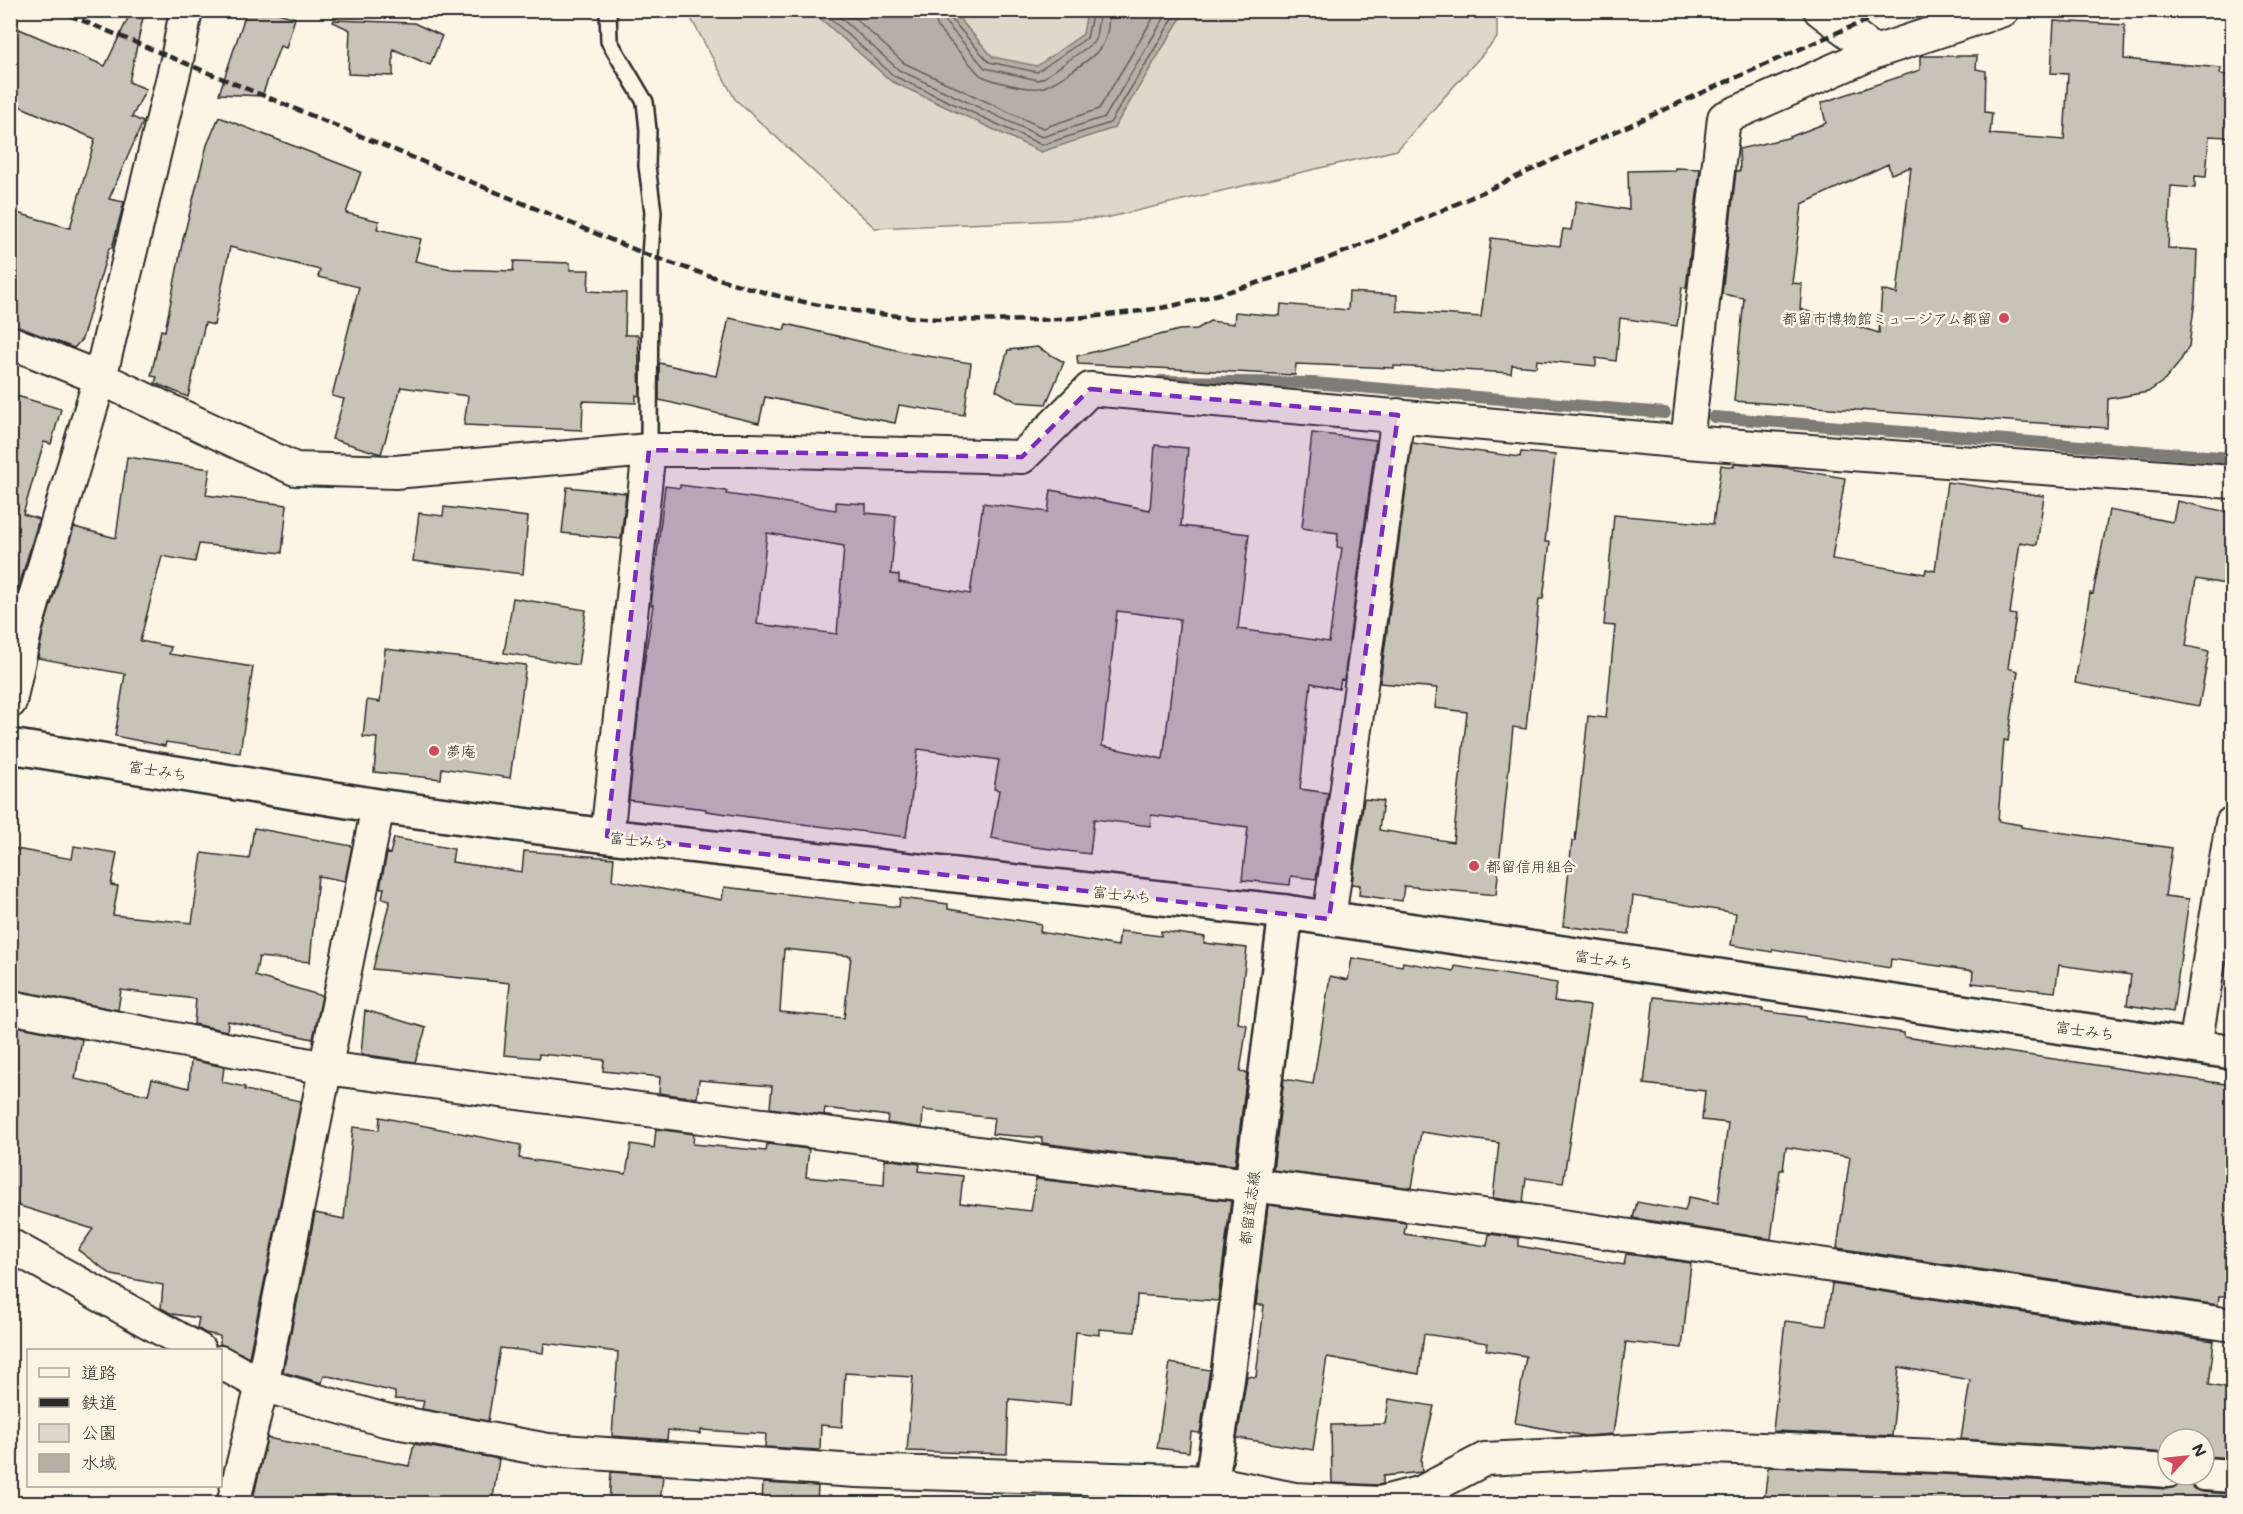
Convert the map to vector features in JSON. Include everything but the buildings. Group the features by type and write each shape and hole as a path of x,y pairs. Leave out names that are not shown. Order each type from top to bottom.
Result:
{"main road":[{"name":"富士みち","path":"10,746 378,806 607,836 1286,912 2232,1052"},
{"name":"都留道志線","path":"1210,1493 1228,1376 1286,912"}],"street":[{"path":"10,702 26,627 100,378 177,60 186,10"},
{"path":"1820,10 1875,52"},
{"path":"1687,442 1724,118 1875,52 2003,10"},
{"path":"10,342 100,378 296,469 395,472 649,450 750,450 1022,458 1090,389 1687,442 2232,482"},
{"path":"1329,919 1398,416"},
{"path":"607,836 649,450"},
{"path":"232,1503 262,1386 378,806"},
{"path":"2195,1046 2232,824"},
{"path":"10,1007 325,1068 1081,1167 1252,1185 1522,1220 2232,1325"},
{"path":"10,1245 197,1349"},
{"path":"222,1363 262,1386 385,1420 548,1450 1294,1499 1380,1503 1422,1492 1485,1459 1711,1447 1963,1457 2156,1470"},
{"path":"2216,1475 2232,1476"}],"lane":[{"path":"608,10 609,41 645,102 648,130 647,166 653,212 649,450"}],"highlighted area":[{"path":"1090,389 1398,415 1329,919 607,836 649,450 1022,457"}],"green space":[{"path":"1497,10 1497,38 1397,150 1106,218 875,228 735,99 687,11"}],"water":[{"path":"812,11 958,11 957,16 993,57 1037,66 1083,34 1087,11 1185,11 1114,128 1041,152 891,81"}],"waterway":[{"path":"1161,381 1313,383 1665,413"},
{"path":"1714,417 2232,458"}],"railway":[{"path":"57,10 650,256 691,270 752,289 814,304 900,316 990,320 1080,318 1166,307 1215,295 1289,272 1397,230 1843,30 1895,10"}],"place":[{"name":"都留市博物館ミュージアム都留","path":"2004,318"},
{"name":"夢庵","path":"434,751"},
{"name":"都留信用組合","path":"1474,866"}]}
